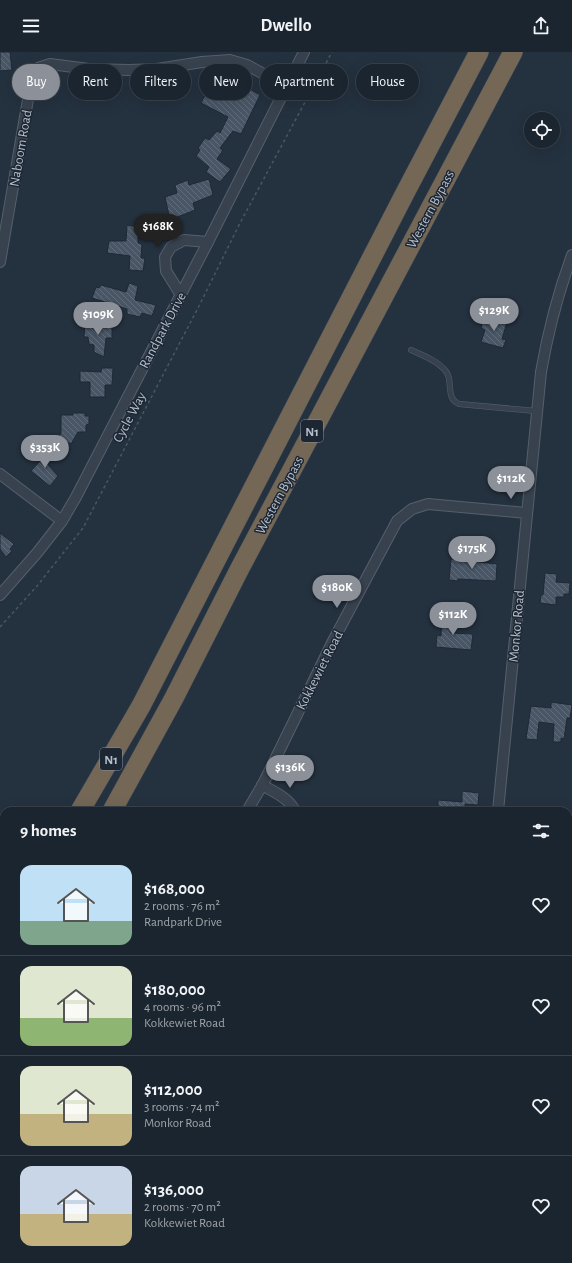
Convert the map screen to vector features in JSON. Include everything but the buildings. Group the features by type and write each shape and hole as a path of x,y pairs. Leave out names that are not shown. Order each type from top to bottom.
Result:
{"highway":[{"name":"Western Bypass","path":"82,807 141,706 400,202 479,52"},
{"name":"Western Bypass","path":"114,807 174,698 242,563 513,52"}],"street":[{"name":"Randpark Drive","path":"298,64 304,52"},
{"name":"Naboom Road","path":"0,262 31,82 34,73 38,68 50,64 129,70 156,69 202,62 230,60 247,65 260,72"},
{"name":"Randpark Drive","path":"0,595 37,553 62,521 76,497 181,295 279,100"},
{"path":"181,295 166,271 165,257 171,247 184,240 208,242"},
{"name":"Monkor Road","path":"498,807 541,372 550,325 560,288 572,255"},
{"path":"0,474 62,521"},
{"name":"Kokkewiet Road","path":"249,807 262,785 334,639 397,521 412,509 428,504 526,513"},
{"path":"262,785 290,802 293,807"}],"lane":[{"path":"411,350 431,360 444,369 450,377 451,397 455,402 536,411"}],"path":[{"name":"Cycle Way","path":"0,627 37,586 83,528 199,306 240,223 332,52"}]}
